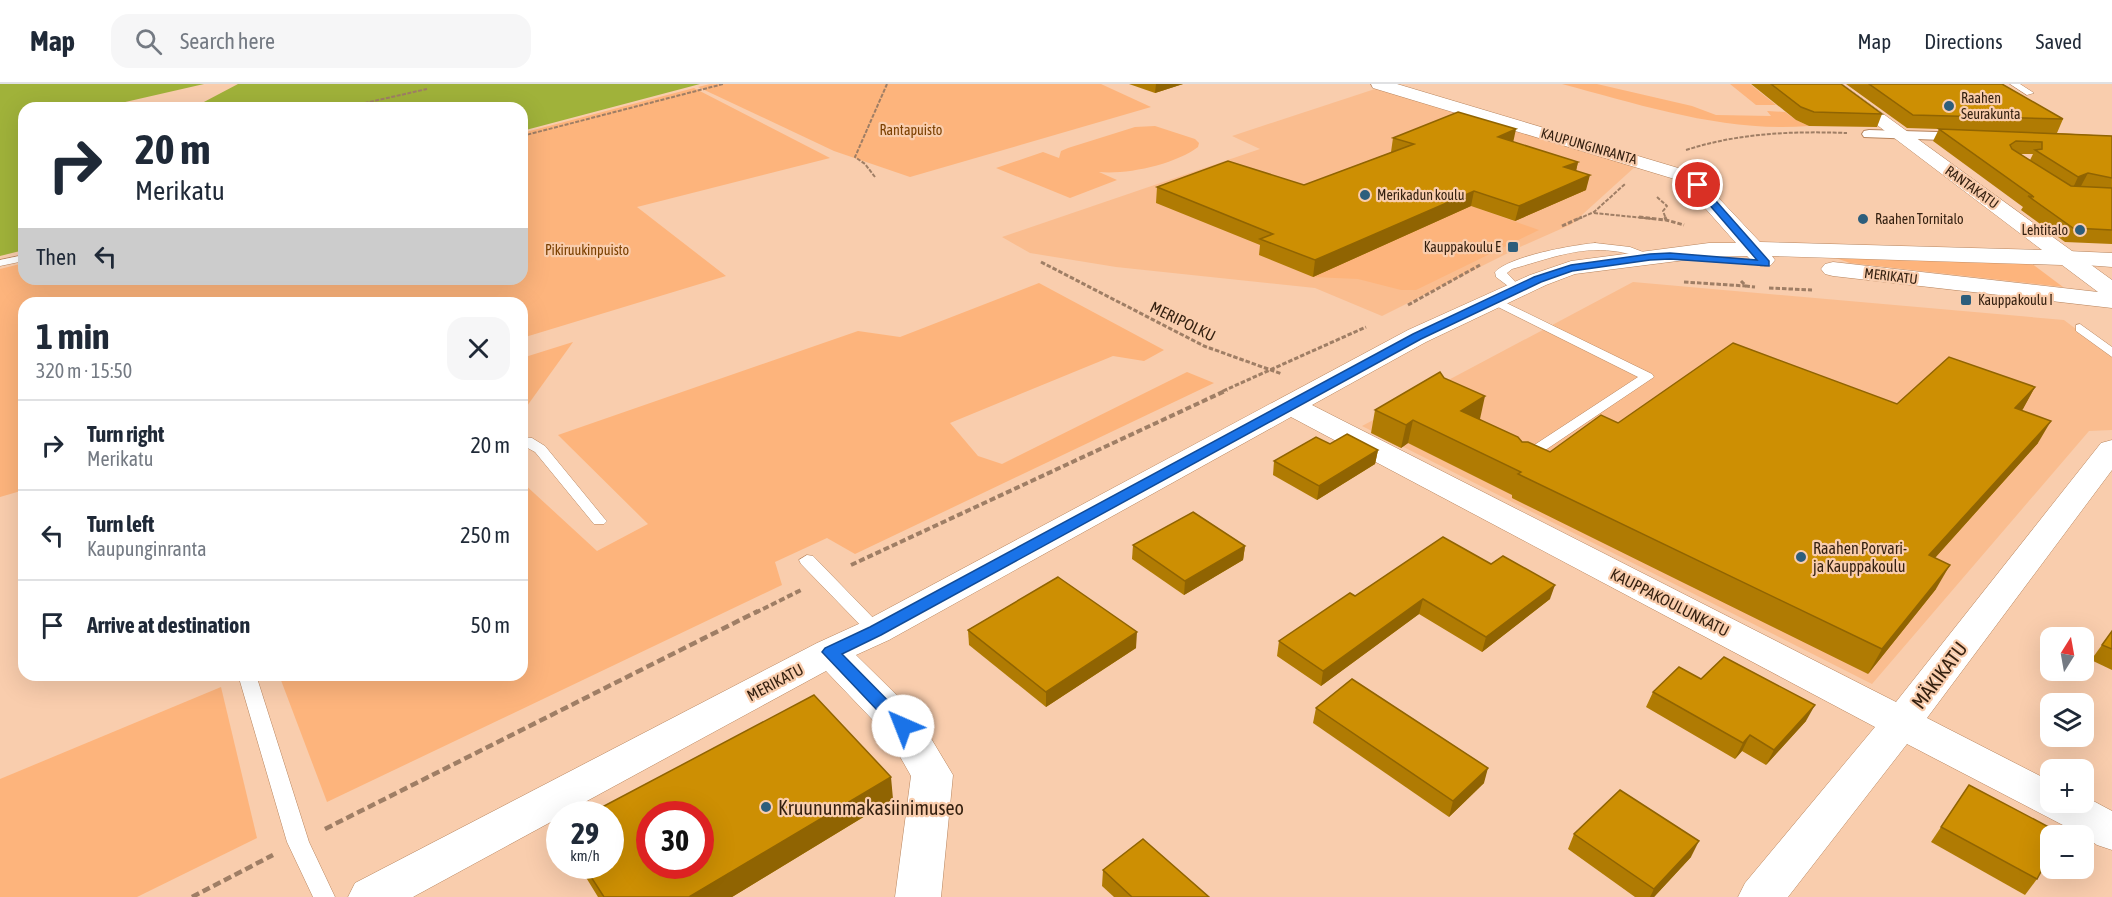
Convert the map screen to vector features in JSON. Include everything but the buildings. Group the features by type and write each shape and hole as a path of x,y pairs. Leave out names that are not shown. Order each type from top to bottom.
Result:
{"street":[{"name":"KAUPUNGINRANTA","path":"1379,84 1688,177 1759,256"},
{"name":"RANTAKATU","path":"1832,84 2112,291"},
{"path":"1869,134 1984,138"},
{"name":"MERIKATU","path":"1759,256 2112,301"},
{"name":"MERIKATU","path":"370,897 830,652 876,631 1417,336 1504,295 1571,268 1660,257 2067,258"},
{"path":"2067,258 2112,260"},
{"name":"KAUPPAKOULUNKATU","path":"1290,405 2040,795"},
{"name":"MÄKIKATU","path":"1761,897 1902,722 2112,449"},
{"path":"830,652 903,726 932,775 918,897"},
{"path":"2077,813 2112,832"}],"lane":[{"path":"2014,84 2030,93"},
{"path":"0,263 18,259"},
{"path":"1504,295 1647,377 1521,460"},
{"path":"2080,328 2112,353"},
{"path":"528,442 540,449 599,521"},
{"path":"807,560 876,631"},
{"path":"249,681 298,842 324,897"}],"path":[{"path":"528,134 723,84"},
{"path":"875,177 865,164 855,157 887,84"},
{"path":"371,102 427,90"},
{"path":"1552,230 1591,213 1630,181 1654,165 1680,152 1718,139 1763,132 1869,134"},
{"path":"1630,181 1646,188 1666,203 1667,206 1663,211 1666,220"},
{"path":"1591,213 1666,220 1685,225 1690,230"},
{"name":"MERIPOLKU","path":"1041,262 1204,346 1320,389"},
{"path":"1400,309 1482,264"},
{"path":"192,897 823,578 1370,325"}],"shaded area":[{"path":"0,84 700,84 528,129 528,102 18,102 18,252 0,256"},
{"name":"Merikadun koulu","path":"1378,88 1637,165 1572,224 1520,247 1382,316 1315,288 1116,267 1030,253 1002,237 1260,149 1232,136"},
{"name":"Raahen Porvari- ja Kauppakoulu","path":"1633,282 2064,320 2112,356 2112,430 2089,431 1872,684 1362,426"}],"green space":[{"name":"Rantapuisto","path":"710,84 1101,84 1151,107 910,177 834,151 698,87"},
{"path":"1562,84 1597,84 1692,106 1716,115 1771,116 1767,111 1785,112 1809,126 1746,125 1684,116"},
{"path":"1730,84 1750,84 1776,105 1756,105"},
{"name":"Pikiruukinpuisto","path":"694,88 830,158 637,207 726,276 528,336 528,297 18,297 18,492 0,497 0,269 18,264 18,285 528,285 528,131"},
{"path":"1155,126 1195,139 1199,143 1198,147 1189,153 1151,167 1123,172 1099,172 1117,180 1070,198 996,168 1043,152 1059,158 1061,151 1068,148 1135,127"},
{"path":"1471,206 1539,230 1416,290 1401,290 1358,279 1313,277"},
{"path":"1833,257 2031,263 2063,287 1850,263"},
{"path":"1039,283 1164,350 1144,361 1113,356 950,423 978,456 1002,464 1187,372 1214,383 855,554 827,538 775,562 782,585 327,802 281,681 528,681 528,488 597,551 648,524 558,435 858,331 900,337"},
{"path":"573,342 528,405 528,356"},
{"path":"221,687 257,838 137,897 0,897 0,779"}],"pier":[{"path":"204,84 238,84 204,102 125,102"}],"place":[{"name":"Raahen Seurakunta","path":"1949,106"},
{"name":"Merikadun koulu","path":"1365,195"},
{"name":"Raahen Tornitalo","path":"1863,219"},
{"name":"Lehtitalo","path":"2080,230"},
{"name":"Kauppakoulu E","path":"1513,247"},
{"name":"Kauppakoulu I","path":"1966,300"},
{"name":"Raahen Porvari- ja Kauppakoulu","path":"1801,557"},
{"name":"Kruununmakasiinimuseo","path":"766,807"}],"route":[{"path":"903,726 830,652 876,631 1417,336 1538,280 1571,268 1650,257 1670,256 1721,262 1766,263 1698,185"}]}
